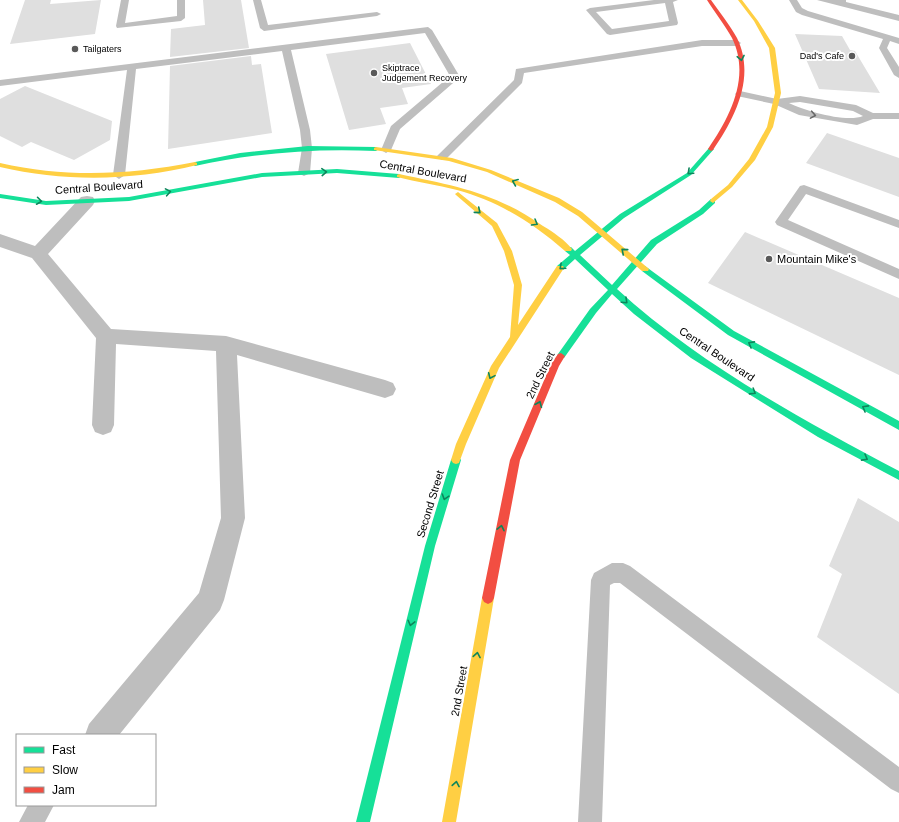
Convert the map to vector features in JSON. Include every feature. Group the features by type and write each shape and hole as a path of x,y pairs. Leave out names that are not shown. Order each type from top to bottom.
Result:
{"street":[{"path":"602,232 622,216 689,174 712,148 725,128 740,94 742,65 737,43 709,0"},
{"name":"2nd Street","path":"449,822 490,584 515,460 555,364 593,310 654,242 701,212 730,186 752,160 770,127 777,102 778,85 772,48 756,21 740,0"},
{"name":"Central Boulevard","path":"0,165 19,170 58,175 119,175 162,171 225,157 307,148 355,148 386,150 442,157 490,171 532,188 580,214 660,282 731,333 899,426"},
{"name":"Central Boulevard","path":"0,196 46,203 129,199 262,175 337,171 392,175 468,191 507,208 548,230 637,312 694,356 821,434 899,476"},
{"path":"448,186 495,225 508,251 518,285 512,340"},
{"path":"38,254 87,201"},
{"name":"Second Street","path":"363,822 430,546 461,444 495,366 557,271 602,232"},
{"path":"0,240 38,254 106,336 103,424"},
{"path":"106,336 226,344 385,389"},
{"path":"101,734 210,600 233,518 226,344"}],"lane":[{"path":"125,0 120,26 181,18 181,0"},
{"path":"257,0 264,28 377,14"},
{"path":"671,0 674,23 610,32 590,10 637,4 671,0"},
{"path":"793,0 799,10 805,13 899,41"},
{"path":"821,0 842,1 899,18"},
{"path":"0,83 428,30 455,77 395,128 386,150"},
{"path":"888,38 883,48 899,75"},
{"path":"442,157 519,81 519,71 702,43 737,43"},
{"path":"286,47 305,130 307,148 304,173"},
{"path":"119,175 132,66"},
{"path":"740,94 777,102 799,112 857,122 871,116 899,116"},
{"path":"899,224 804,189 781,222 899,274"},
{"path":"590,822 601,580 612,573 623,573 899,781"},
{"path":"31,822 41,806"}],"building":[{"path":"25,0 51,0 50,4 101,0 95,34 10,44"},
{"path":"203,0 241,0 249,48 170,57 171,29 205,25"},
{"path":"795,34 842,36 850,50 855,51 880,93 819,89"},
{"path":"410,43 431,84 402,88 408,104 380,108 386,124 349,130 326,54"},
{"path":"251,56 252,65 261,64 272,133 168,149 170,66"},
{"path":"25,86 112,121 110,140 74,160 31,142 22,147 0,136 0,99"},
{"path":"827,133 899,158 899,197 806,163"},
{"path":"745,232 899,298 899,375 708,283"},
{"path":"858,498 899,522 899,694 817,637 842,574 829,566"}],"traffic: fast":[{"path":"195,164 240,155 308,148 376,149"},
{"path":"560,268 622,216 689,174 711,149"},
{"path":"0,196 46,203 129,199 262,175 337,171 399,176"},
{"path":"561,356 593,311 654,242 701,212 713,201"},
{"path":"568,249 637,312 694,356 821,434 899,476"},
{"path":"645,269 731,333 899,426"},
{"path":"363,822 430,546 456,460"}],"traffic: slow":[{"path":"713,201 730,186 752,160 770,127 778,93 772,48 756,21 740,0"},
{"path":"376,149 450,159 489,171 557,200 580,214 645,269"},
{"path":"0,165 48,174 98,176 147,172 195,164"},
{"path":"399,176 442,184 495,201 534,223 568,249"},
{"path":"458,194 495,225 508,251 518,285 513,336"},
{"path":"456,460 461,444 495,366 560,268"},
{"path":"449,822 488,598"}],"traffic: jam":[{"path":"709,0 735,39 741,58 742,72 738,100 733,113 711,149"},
{"path":"488,598 515,460 555,364 561,356"}],"place":[{"name":"Tailgaters","path":"75,49"},
{"name":"Dad's Cafe","path":"852,56"},
{"name":"Skiptrace Judgement Recovery","path":"374,73"},
{"name":"Mountain Mike's","path":"769,259"}]}
